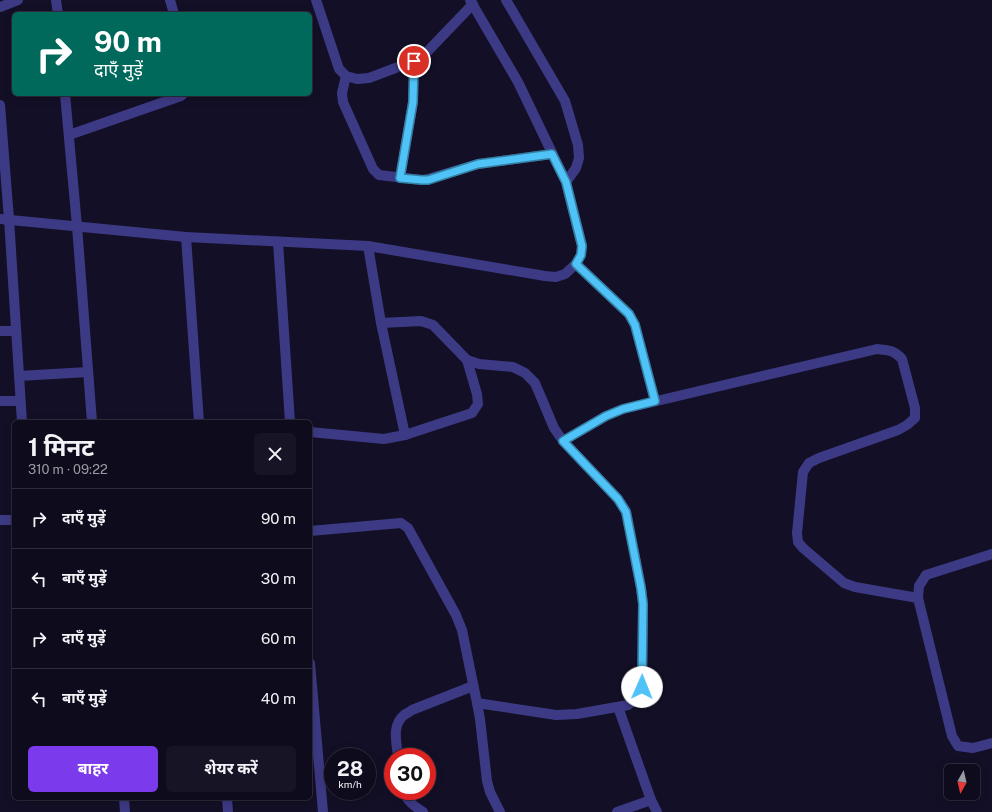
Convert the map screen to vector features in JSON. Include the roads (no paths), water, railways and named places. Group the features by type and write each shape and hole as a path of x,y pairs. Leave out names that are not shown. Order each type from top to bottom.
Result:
{"street":[{"path":"0,7 18,0"},
{"path":"56,0 58,12"},
{"path":"170,0 173,12"},
{"path":"4,219 186,236 368,246 545,276 556,277 566,274 576,264 581,255 582,246 566,182 518,82 472,2 426,52 414,61 370,78 357,79 346,76 339,69 316,0"},
{"path":"506,0 565,102 578,145 579,158 576,168 566,182"},
{"path":"400,178 413,102 414,61"},
{"path":"346,76 342,92 343,102 372,169 379,175 428,180 478,164 552,154"},
{"path":"65,96 92,420"},
{"path":"68,135 181,96"},
{"path":"0,105 4,219 16,331 22,420"},
{"path":"186,236 199,420"},
{"path":"278,242 290,420"},
{"path":"368,246 381,323 405,435"},
{"path":"576,264 629,314 635,325 655,401"},
{"path":"381,323 420,321 433,325 467,360 479,364 513,367 525,373 535,383 554,428 563,441 618,499 626,512 643,604 642,687 638,697 628,705 577,714 556,715 477,703"},
{"path":"0,331 16,331"},
{"path":"563,441 606,416 623,409 877,349 888,350 896,353 902,358 916,408 915,418 908,426 809,463 803,472 797,532 798,542 803,548 844,583 855,587 918,598"},
{"path":"312,432 384,439 405,435 472,413 478,404 477,394 467,360"},
{"path":"19,376 88,372"},
{"path":"0,401 20,401"},
{"path":"0,520 12,520"},
{"path":"312,531 401,523 408,528 456,615 462,630 480,719 487,780 490,792 500,812"},
{"path":"992,554 926,575 919,586 918,598 952,736 958,746 973,748 992,742"},
{"path":"397,748 395,732 398,723 403,716 412,710 474,686"},
{"path":"312,704 315,766 323,812"},
{"path":"618,707 651,800 657,812"},
{"path":"124,800 125,812"},
{"path":"227,800 228,812"},
{"path":"407,800 423,812"},
{"path":"617,812 651,800"}]}
